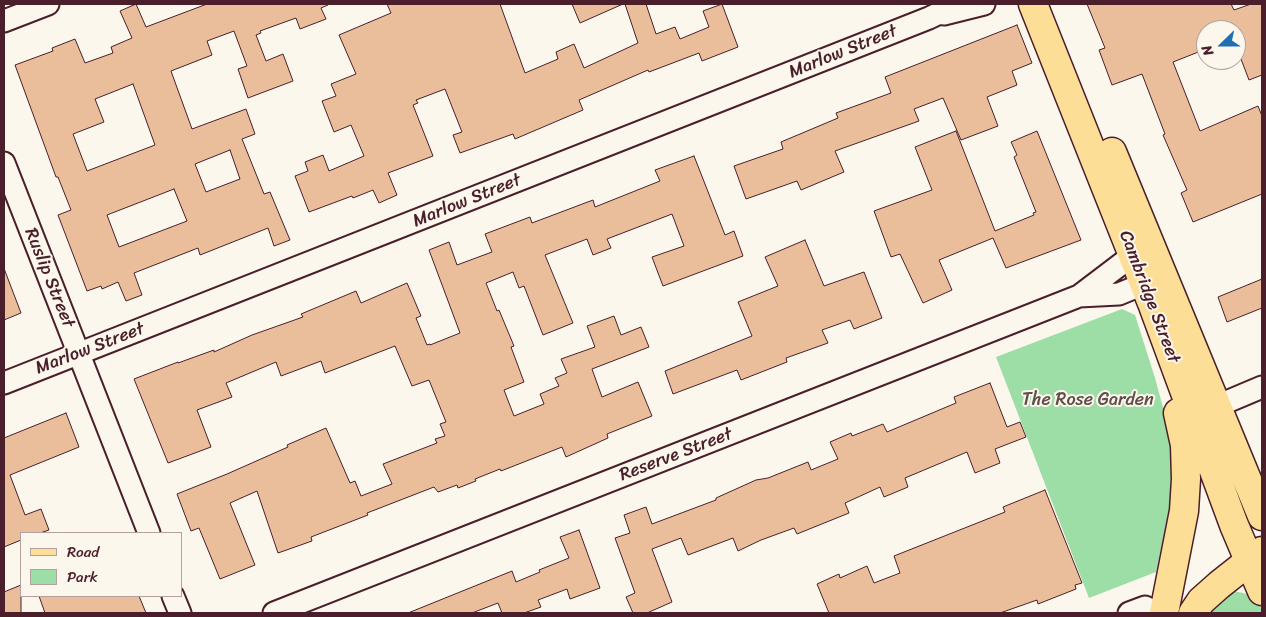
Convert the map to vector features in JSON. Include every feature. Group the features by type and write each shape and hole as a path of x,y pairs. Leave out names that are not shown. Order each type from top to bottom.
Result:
{"main road":[{"name":"Cambridge Street","path":"1033,4 1133,255 1154,280 1155,312 1231,516 1256,556 1262,591"},
{"name":"Cambridge Street","path":"1054,4 1154,280 1216,406 1262,516"},
{"path":"1155,312 1167,377 1179,415 1185,445 1186,479 1184,511 1164,613"},
{"path":"1193,613 1207,596 1256,556"}],"street":[{"path":"4,21 48,4"},
{"name":"Marlow Street","path":"4,383 929,18 958,4"},
{"name":"Marlow Street","path":"929,18 984,4"},
{"name":"Ruslip Street","path":"4,163 149,532"},
{"name":"Reserve Street","path":"274,613 1079,296 1133,255"},
{"name":"Reserve Street","path":"1079,296 1119,294 1154,280"},
{"path":"1216,406 1262,387"},
{"path":"173,597 180,613"},
{"path":"1129,613 1145,607 1157,613"}],"green space":[{"name":"The Rose Garden","path":"1122,309 1135,315 1155,378 1173,444 1174,477 1156,572 1089,598 996,357"},
{"path":"1234,591 1247,594 1260,605 1262,613 1205,613 1227,594"}],"building":[{"path":"136,4 146,27 207,4 328,4 321,8 326,19 300,29 296,18 260,31 261,33 256,35 266,61 283,54 293,81 248,98 238,69 247,66 234,31 207,41 212,55 171,71 192,129 246,109 255,134 242,139 264,194 270,192 290,240 274,246 268,228 200,255 198,248 134,273 142,295 126,301 118,282 102,289 101,286 87,291 58,215 71,210 58,177 56,177 15,65 53,51 52,48 75,39 85,63 113,53 111,47 132,38 120,11","holes":["133,84 155,145 87,171 73,134 104,122 95,99","230,150 240,179 206,192 195,164","174,189 187,221 119,247 107,215"]},
{"path":"387,4 500,4 525,73 558,59 556,52 574,44 584,68 638,43 625,4 646,4 656,34 675,27 680,39 709,27 703,11 722,4 738,47 702,61 699,53 649,72 648,70 579,100 583,110 515,139 513,134 460,153 453,135 462,132 445,89 416,100 418,103 413,105 433,156 388,173 397,195 379,203 373,190 309,212 295,176 308,171 305,162 323,155 329,171 364,156 351,125 334,132 322,101 336,96 331,84 356,74 339,35 391,13"},
{"path":"572,4 623,4 580,23"},
{"path":"1087,4 1231,4 1234,10 1251,4 1262,4 1262,75 1249,80 1245,70 1246,20 1196,20 1196,53 1173,62 1200,131 1258,106 1262,116 1262,194 1193,222 1181,193 1187,190 1163,135 1165,134 1142,74 1112,85 1099,50 1105,48"},
{"path":"1017,25 1032,63 1012,71 1017,85 987,97 998,126 961,140 943,98 914,109 919,121 835,151 844,172 801,190 797,181 746,199 734,166 783,149 781,142 838,118 836,113 891,93 885,77"},
{"path":"956,131 995,231 1034,215 1033,213 1036,212 1014,157 1017,155 1011,142 1037,131 1081,240 1006,268 993,238 939,260 952,290 923,303 900,254 891,257 874,211 932,190 915,147"},
{"path":"694,156 725,235 734,231 743,256 663,286 652,257 684,246 672,214 607,239 611,248 593,255 587,239 545,255 573,323 543,335 524,286 519,288 513,272 486,283 514,346 511,347 524,382 504,390 514,416 544,404 540,394 559,386 555,378 567,373 561,359 595,347 587,326 614,316 621,335 641,327 649,347 592,369 602,397 638,382 652,416 607,434 608,438 566,457 562,447 501,471 500,469 458,488 457,485 438,492 434,487 311,537 312,541 278,553 257,491 230,503 255,565 220,579 199,528 191,531 177,494 288,447 287,445 326,428 350,483 355,481 361,496 392,484 383,464 437,443 435,439 445,436 440,424 446,422 429,380 412,386 395,346 325,373 321,361 281,376 276,362 226,383 232,397 197,410 211,447 168,463 134,379 178,362 214,350 214,352 252,335 303,317 301,314 356,291 361,303 407,283 421,316 416,318 427,345 430,345 460,333 429,250 449,242 457,265 492,252 485,234 530,217 532,223 593,200 595,207 660,181 655,170"},
{"path":"805,240 824,286 864,272 882,318 854,329 850,320 822,330 828,343 786,358 787,362 741,380 737,370 673,394 665,371 752,336 738,302 778,286 765,257"},
{"path":"4,272 21,313 4,320"},
{"path":"1262,279 1262,308 1227,322 1218,297"},
{"path":"990,383 1007,427 1020,422 1026,437 995,449 1000,463 975,473 967,452 905,478 908,487 884,497 880,487 845,503 849,513 797,534 794,528 738,551 733,538 688,555 681,538 652,549 672,602 647,613 633,613 626,597 635,593 615,538 630,533 624,515 646,507 652,524 716,500 716,498 756,480 768,478 808,462 811,470 838,459 830,442 851,433 852,436 883,424 887,432 956,403 954,397"},
{"path":"66,413 79,447 10,475 25,515 41,509 49,530 43,532 20,532 20,540 4,547 4,438"},
{"path":"1045,490 1082,583 1075,585 1076,589 1038,604 1037,600 1000,613 829,613 817,584 839,574 840,578 867,566 874,583 900,573 894,556 1005,512 1003,507"},
{"path":"579,530 600,588 570,599 567,589 538,600 541,607 524,613 502,613 498,603 472,613 408,613 512,571 516,582 569,558 560,537"},
{"path":"20,585 21,613 4,613 4,592"},
{"path":"39,597 139,597 146,613 45,613"}]}
